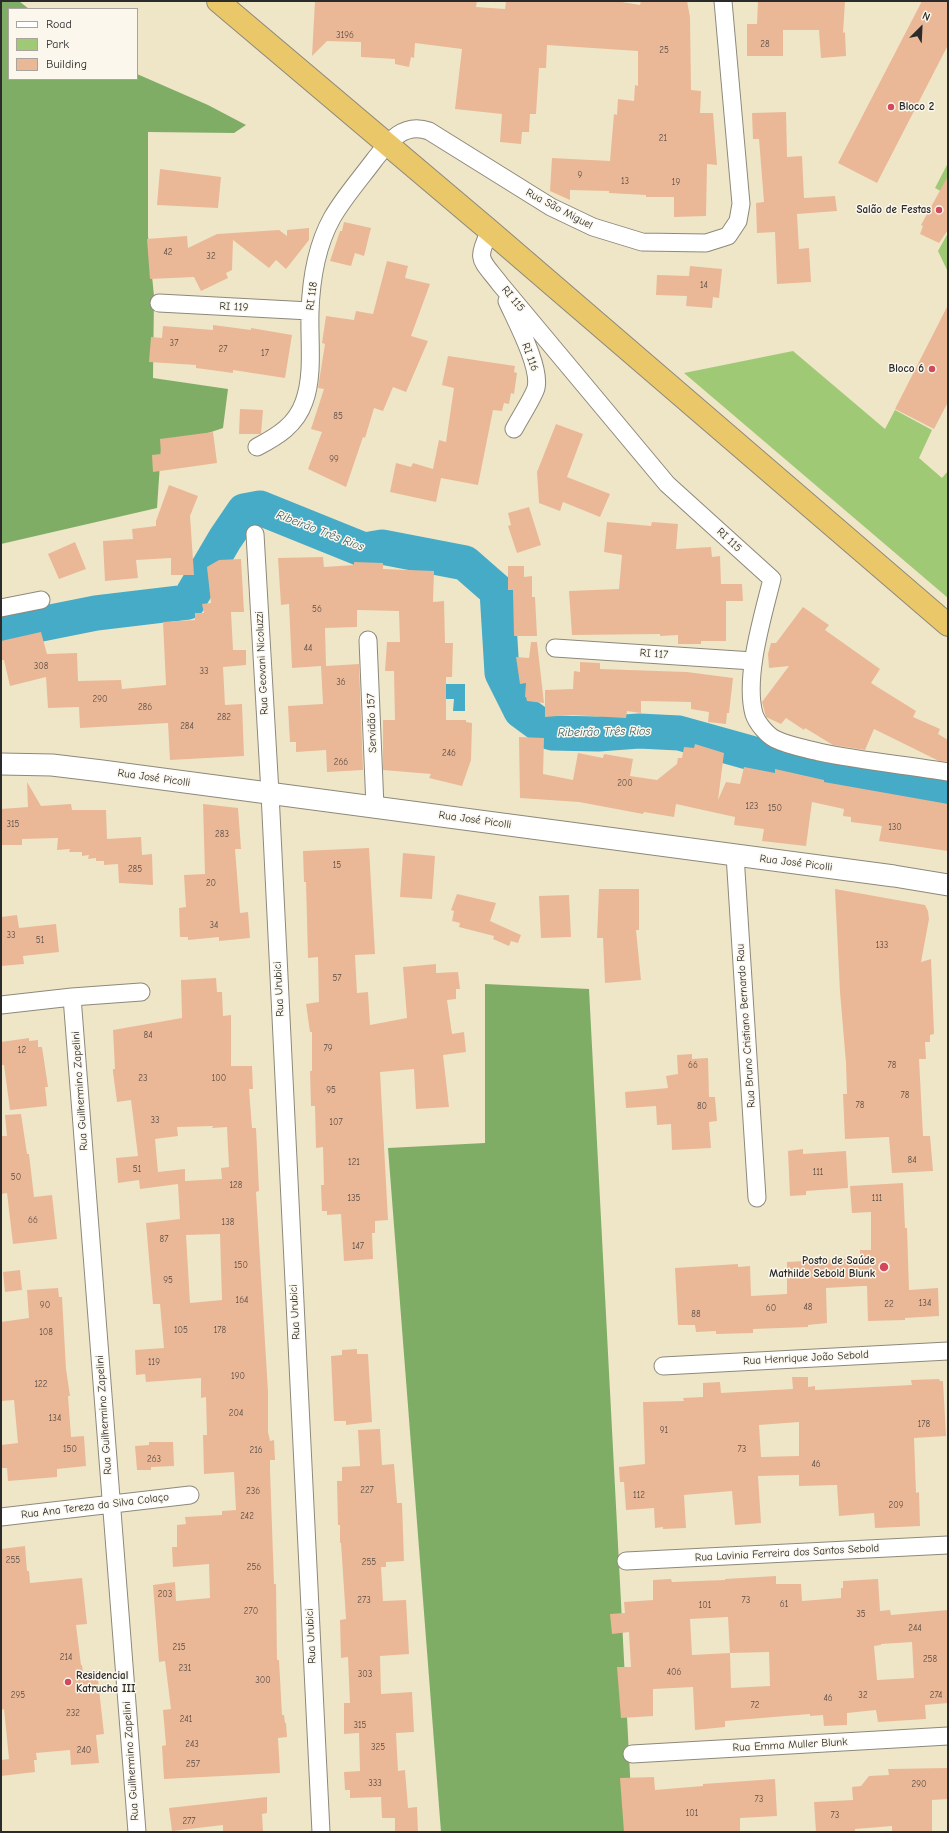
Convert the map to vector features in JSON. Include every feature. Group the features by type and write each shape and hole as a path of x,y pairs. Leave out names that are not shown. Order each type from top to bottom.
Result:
{"highway":[{"path":"218,1 490,231 948,625"}],"street":[{"name":"Rua São Miguel","path":"387,144 409,128 418,127 429,131 551,207 593,227 642,242 706,243 728,236 738,221 741,204 724,1"},
{"name":"RI 118","path":"257,447 276,437 288,428 297,418 304,402 309,376 310,311 318,256 332,218 387,144"},
{"name":"RI 115","path":"490,231 481,248 480,255 500,284 668,484 772,579 753,661 753,703 755,715 763,728 773,739 790,746 859,760 948,772"},
{"name":"RI 116","path":"500,284 533,360 536,374 536,388 514,429"},
{"name":"RI 119","path":"159,302 310,311"},
{"name":"Rua Geovani Nicoluzzi","path":"254,534 270,793"},
{"path":"1,608 41,600"},
{"name":"Servidão 157","path":"368,640 375,807"},
{"name":"RI 117","path":"555,648 753,661"},
{"name":"Rua José Picolli","path":"1,764 52,765 270,793 894,876 948,886"},
{"name":"Rua Urubici","path":"270,793 320,1832"},
{"name":"Rua Bruno Cristiano Bernardo Rau","path":"735,855 757,1198"},
{"path":"1,1006 72,997 141,992"},
{"name":"Rua Guilhermino Zapelini","path":"72,997 136,1832"},
{"name":"Rua Henrique João Sebold","path":"663,1366 948,1351"},
{"name":"Rua Ana Tereza da Silva Colaço","path":"1,1518 190,1495"},
{"name":"Rua Lavinia Ferreira dos Santos Sebold","path":"626,1561 948,1545"},
{"name":"Rua Emma Muller Blunk","path":"632,1754 948,1736"}],"green space":[{"path":"1,1 19,1 28,8 8,8 8,80 138,80 138,74 208,105 246,125 234,133 148,132 148,236 154,296 153,378 228,389 223,428 161,449 157,508 1,544"},
{"path":"948,163 948,195 935,188"},
{"path":"948,233 948,272 938,251"},
{"path":"793,351 885,429 895,410 932,430 919,458 942,478 948,471 948,598 684,373"},
{"path":"485,984 589,989 633,1832 441,1832 388,1148 485,1143"}],"water":[{"path":"446,684 465,684 465,711 453,711 454,699 446,699"}],"building":[{"path":"315,1 477,1 476,7 505,9 506,1 616,1 640,5 641,1 687,1 690,17 691,90 701,91 700,113 713,113 717,165 707,164 706,216 674,217 674,197 646,197 646,195 609,193 609,191 570,190 570,200 550,191 552,158 610,161 614,114 617,115 618,99 634,101 635,85 638,86 638,51 547,45 546,68 539,68 536,114 530,114 529,132 522,132 521,144 500,142 502,114 455,109 462,49 415,43 414,58 411,57 409,67 395,64 395,59 361,57 361,42 327,41 312,56"},
{"path":"758,1 845,1 843,33 845,32 846,56 821,58 819,30 783,30 783,56 747,56 747,24 757,24"},
{"name":"Bloco 2","path":"922,1 948,1 948,45 877,183 838,163"},
{"path":"786,112 787,157 802,156 804,198 835,196 837,211 797,214 799,249 809,248 811,282 777,284 775,232 757,233 756,203 764,202 759,139 753,139 752,113"},
{"path":"160,169 221,177 218,208 157,205"},
{"name":"Salão de Festas","path":"948,176 948,230 939,243 920,234 923,226 921,225"},
{"path":"344,222 371,228 364,256 355,253 351,266 330,261"},
{"path":"309,228 309,240 286,269 276,260 269,268 233,240 232,270 226,273 228,278 201,291 194,277 150,279 147,239 187,236 188,248 217,234 279,230 287,236 287,230"},
{"path":"387,261 408,266 405,278 430,284 411,336 428,341 406,392 393,387 383,411 374,408 365,438 363,437 346,487 308,469 322,432 311,429 324,389 318,388 325,344 322,343 326,316 354,320 356,311 373,314"},
{"path":"690,266 722,269 719,298 713,297 712,308 686,306 687,296 656,295 657,275 689,276"},
{"name":"Bloco 6","path":"948,305 948,402 934,429 895,409"},
{"path":"213,325 251,330 251,328 292,335 285,378 233,370 233,373 196,368 196,365 149,362 151,337 162,338 163,326 213,330"},
{"path":"448,356 515,366 514,372 517,373 514,394 511,393 509,404 504,403 502,411 493,410 478,485 441,478 436,502 390,492 396,463 411,467 413,463 433,469 439,440 446,442 454,388 442,385"},
{"path":"240,409 263,410 261,434 239,434"},
{"path":"556,424 583,434 567,477 610,494 600,517 563,502 560,511 539,503 537,472"},
{"path":"213,432 217,463 153,472 152,455 161,454 160,439"},
{"path":"169,485 198,496 190,516 194,575 171,575 171,558 136,560 138,578 105,581 103,541 133,539 132,529 156,526 156,521"},
{"path":"529,507 541,545 517,553 508,526 511,525 508,513"},
{"path":"607,522 651,526 652,522 678,524 676,549 711,547 712,557 720,556 721,584 742,584 743,601 726,601 726,641 701,641 701,644 678,644 678,635 572,635 569,591 619,589 622,555 604,552"},
{"path":"75,542 86,569 59,579 48,554"},
{"path":"323,557 324,567 354,565 354,562 383,563 383,569 434,571 433,602 444,601 445,643 453,643 452,677 446,677 446,720 466,720 466,722 472,723 471,760 462,786 429,778 431,774 383,770 383,720 395,720 394,671 385,671 387,642 400,642 399,611 357,610 357,627 325,628 326,666 359,664 363,770 327,772 326,750 296,752 296,742 290,742 288,706 323,704 321,666 292,668 289,604 281,605 278,558"},
{"path":"241,559 244,612 231,612 233,650 246,650 246,665 223,667 225,705 242,704 244,756 170,760 168,723 80,728 79,707 48,708 46,677 10,686 4,660 1,660 1,641 41,632 47,654 77,653 78,681 121,680 122,689 166,685 163,622 195,620 195,613 204,613 202,604 211,603 207,567 219,560"},
{"path":"508,566 524,566 524,577 532,576 532,597 535,597 537,636 514,636 513,590 508,590"},
{"path":"803,607 829,625 825,630 880,669 871,683 916,711 913,717 940,729 938,734 948,740 948,762 939,761 874,729 865,750 833,745 805,728 804,730 786,718 781,724 766,717 762,702 789,666 769,668 768,654 771,643 776,643"},
{"path":"531,642 537,642 544,703 527,701 525,697 526,683 520,684 516,657 529,658"},
{"path":"580,662 600,663 600,669 687,672 733,678 729,713 727,713 726,724 708,722 709,712 691,709 691,702 641,701 641,713 627,711 626,718 571,715 545,717 545,690 573,689 574,671 580,672"},
{"path":"519,737 544,738 543,774 573,780 578,753 603,758 604,754 633,759 630,776 657,780 677,764 678,758 682,758 684,747 694,748 695,744 724,753 718,800 726,782 740,784 744,767 775,773 775,769 824,780 824,782 948,804 948,851 879,841 882,826 851,822 851,817 843,816 844,809 812,802 806,846 762,841 764,829 734,825 735,817 676,804 674,817 644,812 643,814 579,802 520,798"},
{"path":"27,782 41,806 71,804 72,810 106,810 107,839 141,837 142,855 152,854 153,885 119,883 118,864 104,865 104,861 96,861 96,858 88,859 89,855 82,856 82,852 69,852 70,849 57,850 58,838 22,839 22,845 1,845 1,809 28,807"},
{"path":"203,804 238,808 241,849 235,849 240,913 248,912 250,938 219,941 219,937 188,940 188,937 180,937 179,908 186,907 184,875 205,874"},
{"path":"369,848 375,954 355,955 357,993 368,992 370,1025 407,1018 403,967 436,964 436,973 458,972 460,989 456,989 456,999 447,1000 452,1034 464,1032 466,1052 443,1055 449,1107 416,1109 414,1069 380,1072 388,1220 375,1221 375,1233 372,1233 373,1259 344,1261 341,1214 327,1215 327,1211 322,1211 321,1185 324,1185 323,1147 316,1148 315,1106 311,1106 310,1071 312,1071 312,1032 310,1032 306,1004 319,1002 318,957 308,958 306,882 304,882 303,851"},
{"path":"403,853 435,856 432,899 400,897"},
{"path":"599,889 639,889 639,930 636,930 641,980 605,983 603,938 597,938"},
{"path":"835,889 925,905 928,911 929,919 921,962 931,959 934,1034 930,1035 930,1042 925,1042 926,1059 919,1059 923,1136 930,1136 933,1171 892,1173 889,1137 845,1139 843,1094 847,1094 846,1063 840,992"},
{"path":"457,894 496,903 490,921 521,935 518,943 511,941 509,946 493,939 494,936 459,927 460,923 452,921 454,911 451,910"},
{"path":"569,895 571,937 541,938 539,896"},
{"path":"17,915 19,928 56,924 59,952 23,956 24,964 1,966 1,917"},
{"path":"216,978 217,992 222,992 223,1016 231,1015 231,1066 252,1066 253,1089 249,1089 252,1128 256,1128 259,1191 256,1192 268,1392 268,1432 270,1441 274,1440 275,1460 270,1460 270,1470 274,1584 276,1584 277,1660 279,1660 282,1715 284,1715 286,1723 287,1737 278,1738 280,1773 164,1779 162,1746 166,1745 163,1710 171,1709 165,1661 159,1662 153,1585 175,1582 176,1601 210,1598 209,1564 173,1567 172,1547 177,1547 177,1525 186,1524 185,1517 222,1515 222,1511 236,1510 234,1472 204,1474 203,1435 207,1435 206,1397 201,1398 201,1378 146,1382 145,1374 136,1375 135,1350 164,1348 160,1304 153,1304 146,1223 180,1219 178,1184 140,1189 139,1180 118,1183 116,1158 138,1156 131,1100 117,1102 113,1072 113,1069 115,1069 113,1030 182,1018 181,980","holes":["213,1126 212,1128 227,1127 229,1167 221,1168 222,1179 185,1181 185,1169 158,1172 155,1139 178,1136 177,1127","220,1234 222,1300 190,1303 186,1235"]},
{"path":"29,1038 29,1041 38,1040 38,1047 42,1047 48,1087 45,1087 47,1106 10,1110 4,1065 1,1065 1,1042"},
{"path":"692,1054 692,1059 708,1058 709,1097 715,1097 717,1121 709,1122 711,1148 672,1150 671,1124 657,1125 656,1106 626,1108 625,1092 668,1088 666,1076 678,1074 677,1055"},
{"path":"21,1114 27,1154 29,1154 34,1197 52,1195 57,1239 13,1244 7,1193 1,1194 1,1136 7,1136 5,1115"},
{"path":"803,1149 803,1154 846,1151 848,1188 806,1191 806,1195 790,1196 788,1151"},
{"path":"903,1183 905,1228 907,1228 909,1290 938,1288 939,1316 905,1318 905,1320 868,1321 867,1286 862,1286 826,1288 827,1323 808,1325 808,1327 753,1329 753,1333 716,1334 716,1331 696,1332 695,1325 678,1325 675,1268 738,1264 738,1267 750,1266 751,1296 787,1294 787,1262 860,1258 860,1250 871,1250 871,1212 852,1213 850,1186"},
{"path":"20,1270 22,1290 5,1292 3,1272"},
{"path":"58,1288 59,1297 62,1297 66,1369 70,1396 68,1396 71,1437 84,1436 86,1466 57,1469 57,1477 8,1481 7,1468 1,1468 1,1445 18,1443 14,1400 1,1401 1,1322 29,1318 27,1290"},
{"path":"357,1349 357,1354 368,1354 372,1422 346,1425 346,1421 334,1421 331,1356 342,1355 342,1350"},
{"path":"792,1377 808,1377 808,1387 815,1386 815,1390 912,1385 911,1380 939,1379 940,1381 943,1381 946,1436 914,1438 916,1493 919,1492 920,1526 875,1528 874,1513 839,1516 837,1485 799,1486 799,1475 758,1476 761,1523 735,1525 732,1491 684,1495 686,1528 655,1528 654,1508 626,1510 624,1482 620,1482 619,1467 645,1464 643,1402 684,1401 683,1398 703,1397 703,1383 720,1382 721,1393 793,1389","holes":["799,1422 799,1456 761,1457 759,1425"]},
{"path":"380,1429 382,1465 394,1464 397,1503 402,1503 404,1561 386,1562 386,1567 381,1567 383,1601 406,1600 409,1654 380,1656 381,1694 412,1692 414,1732 396,1733 398,1771 405,1770 408,1808 417,1807 418,1832 395,1832 395,1818 382,1818 381,1797 350,1798 350,1790 345,1790 344,1772 360,1771 359,1733 344,1734 344,1703 350,1703 348,1657 341,1658 340,1620 346,1619 340,1525 338,1525 337,1481 342,1481 342,1467 360,1466 358,1430"},
{"path":"149,1442 173,1442 174,1466 151,1467 151,1470 137,1470 135,1446 149,1445"},
{"path":"25,1546 27,1571 29,1571 30,1583 82,1578 87,1624 76,1625 81,1665 83,1672 97,1671 104,1734 96,1735 99,1763 71,1765 70,1750 36,1753 37,1760 34,1760 35,1772 1,1776 1,1760 9,1759 4,1709 1,1710 1,1549"},
{"path":"776,1576 776,1584 801,1584 802,1601 841,1598 843,1581 878,1579 880,1611 890,1610 891,1615 948,1610 948,1703 925,1705 926,1719 878,1722 876,1710 847,1713 847,1725 824,1726 823,1715 810,1716 810,1714 725,1721 725,1727 695,1730 693,1687 653,1689 653,1716 621,1718 617,1667 631,1667 629,1632 612,1634 610,1614 625,1613 624,1602 653,1600 653,1580 671,1579 672,1582","holes":["728,1617 730,1653 692,1655 690,1619","912,1642 914,1678 877,1680 874,1646 881,1644","769,1652 770,1686 731,1688 730,1653"]},
{"path":"948,1768 948,1799 932,1800 932,1832 892,1832 892,1826 855,1829 855,1832 816,1832 814,1802 853,1800 852,1787 861,1786 869,1776 889,1775 888,1769"},
{"path":"654,1777 655,1790 703,1786 703,1784 775,1779 777,1816 740,1818 740,1832 624,1832 620,1778"},
{"path":"267,1797 267,1813 262,1814 263,1832 223,1832 223,1825 172,1831 169,1808"}],"waterway":[{"name":"Ribeirão Três Rios","path":"1,632 96,613 188,602 225,539 244,511 260,508 364,550 382,547 465,563 497,591 502,673 521,711 551,733 598,734 639,731 679,733 812,770 839,767 877,784 948,788"}],"place":[{"name":"Bloco 2","path":"891,107"},
{"name":"Salão de Festas","path":"939,210"},
{"name":"Bloco 6","path":"932,369"},
{"name":"Posto de Saúde Mathilde Sebold Blunk","path":"884,1267"},
{"name":"Residencial Katrucha III","path":"68,1682"}]}
